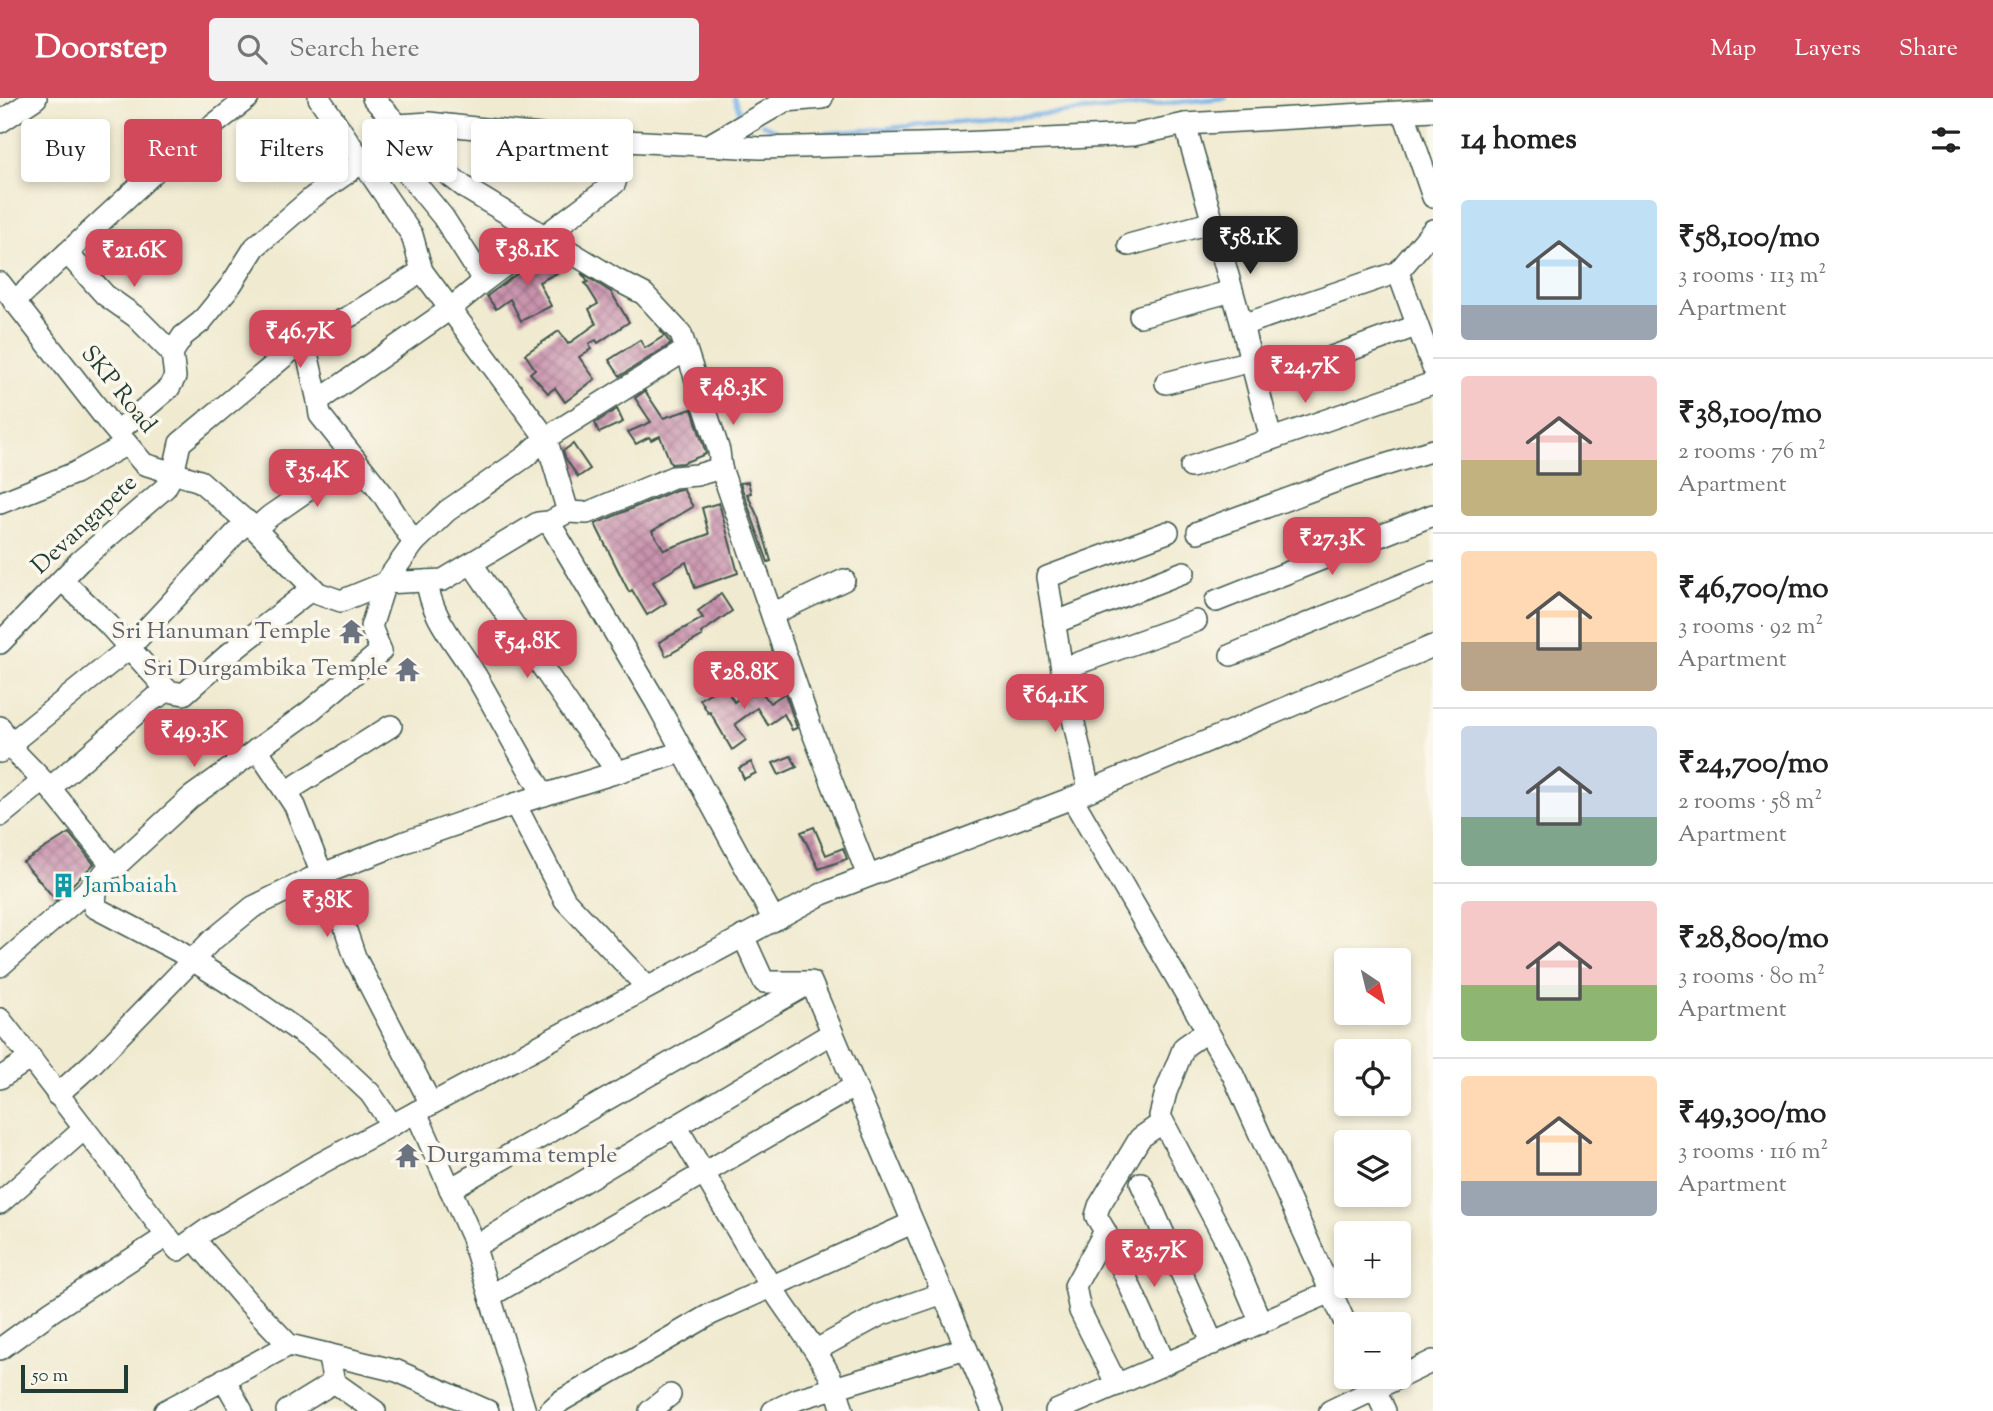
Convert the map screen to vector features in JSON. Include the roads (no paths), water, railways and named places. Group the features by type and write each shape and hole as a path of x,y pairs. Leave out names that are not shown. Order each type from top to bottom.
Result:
{"street":[{"path":"0,122 36,98"},
{"path":"14,302 161,166 248,98"},
{"path":"319,98 412,235 422,271 546,438 559,517 774,920"},
{"path":"373,98 392,119"},
{"path":"709,145 784,100 821,98"},
{"path":"633,141 760,148 959,143 1134,135 1185,124 1433,110"},
{"path":"1404,113 1433,197"},
{"path":"1185,124 1233,291 1271,439"},
{"path":"172,353 183,336 201,322 231,285 255,247 313,198 361,163"},
{"path":"457,181 615,279 644,293 681,334 719,452 721,468 810,725 869,876"},
{"path":"414,182 443,217 484,281"},
{"path":"318,401 450,309 615,182"},
{"path":"1129,244 1213,222"},
{"path":"1242,325 1398,272 1433,230"},
{"path":"0,503 75,473 122,438 169,388 175,377 172,353 136,317 105,295 67,253"},
{"path":"173,474 180,443 304,340 352,315 422,271"},
{"path":"1398,272 1433,368"},
{"name":"SKP Road","path":"0,283 144,464 201,481 251,525 318,593 341,600 385,583"},
{"path":"1140,316 1233,291"},
{"path":"1307,366 1416,326"},
{"path":"304,340 320,415 382,493 414,543"},
{"path":"354,458 270,516 251,525 129,648 4,742 47,785 115,867 191,797 309,712 381,651 372,627 385,583 414,543 447,511 525,457 546,438 686,350"},
{"path":"1166,383 1251,361"},
{"path":"1191,467 1433,383"},
{"path":"1198,532 1353,475 1433,450"},
{"path":"385,583 443,580 538,523 587,513 673,477 697,475 721,468"},
{"name":"Devangapete","path":"0,643 80,561 165,488 173,474"},
{"path":"1216,601 1433,515"},
{"path":"1168,532 1047,577 1081,794 1233,1076 1340,1312"},
{"path":"472,564 578,719 618,772"},
{"path":"1054,623 1184,572"},
{"path":"1231,655 1433,572"},
{"path":"62,580 168,691 184,694 229,654 313,588"},
{"path":"772,614 844,580"},
{"path":"427,581 433,610 478,680 544,795"},
{"path":"1062,669 1196,621"},
{"path":"0,1019 178,1250 312,1168 822,894 1081,794 1433,646"},
{"path":"0,816 47,785 152,700 168,691"},
{"path":"286,792 391,726"},
{"path":"257,749 295,806 338,907 355,957 424,1108 450,1189 474,1247 525,1411"},
{"path":"57,1095 94,1062 210,942 253,907 322,874 515,804 682,752"},
{"path":"515,804 565,900 647,987"},
{"path":"0,966 98,881 111,864"},
{"path":"98,881 94,906 193,960 320,1046 370,1093 392,1125"},
{"path":"743,936 764,982 811,982"},
{"path":"450,1189 811,982"},
{"path":"811,982 993,1411"},
{"path":"1207,1031 1185,1047 1166,1092 1160,1116 1228,1245 1261,1323"},
{"path":"474,1247 832,1033"},
{"path":"0,1078 31,1058"},
{"path":"490,1296 855,1086"},
{"path":"1163,1122 1140,1138 1099,1206 1096,1216 1165,1364"},
{"path":"676,1126 771,1286 816,1350 837,1388 843,1411"},
{"path":"0,1203 84,1129"},
{"path":"1140,1183 1213,1344"},
{"path":"550,1411 561,1401 700,1320 912,1223"},
{"path":"1105,1231 1074,1286 1080,1311 1117,1385"},
{"path":"0,1349 52,1311 167,1236"},
{"path":"194,1239 289,1345 397,1371 488,1411"},
{"path":"1056,1411 1331,1292"},
{"path":"816,1350 880,1315 943,1293"},
{"path":"165,1411 289,1345"},
{"path":"773,1411 798,1399 967,1349"},
{"path":"328,1354 334,1382 375,1411"},
{"path":"1411,1369 1433,1361"},
{"path":"224,1379 242,1411"},
{"path":"287,1411 334,1382"},
{"path":"1330,1411 1365,1389"},
{"path":"1375,1389 1385,1411"},
{"path":"650,1411 670,1395"}],"waterway":[{"path":"734,98 740,113 745,115"},
{"path":"762,124 789,137 1225,98"}],"place":[{"name":"Sri Hanuman Temple","path":"351,632"},
{"name":"Sri Durgambika Temple","path":"408,669"},
{"name":"Jambaiah","path":"64,886"},
{"name":"Durgamma temple","path":"407,1156"}]}
